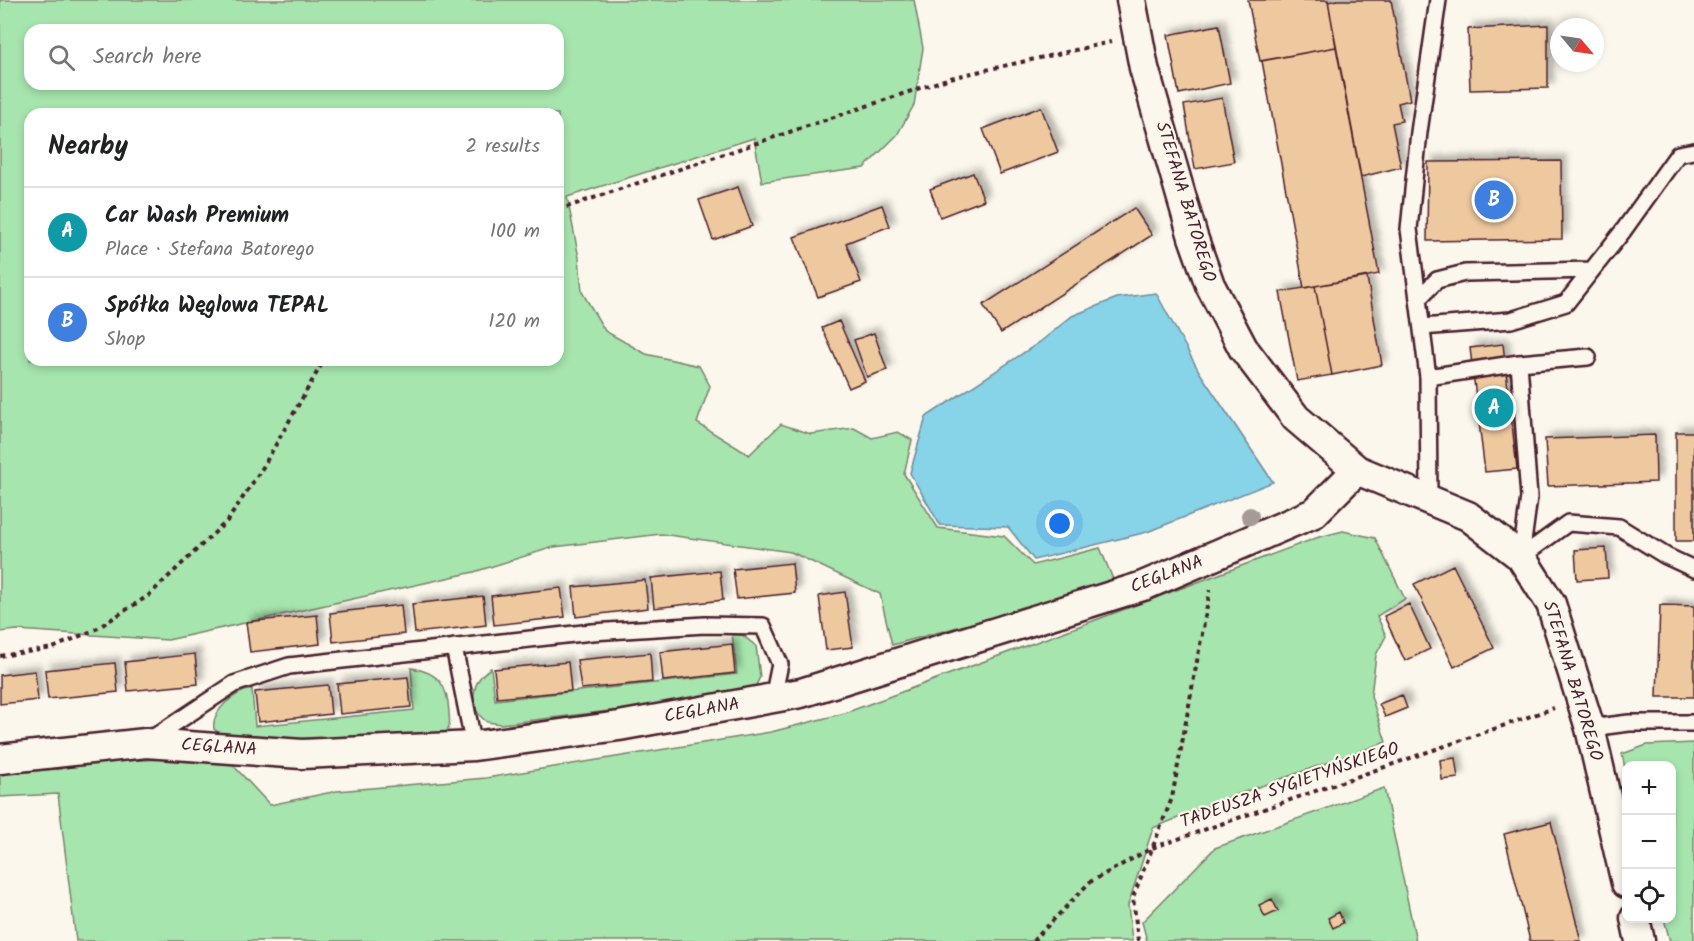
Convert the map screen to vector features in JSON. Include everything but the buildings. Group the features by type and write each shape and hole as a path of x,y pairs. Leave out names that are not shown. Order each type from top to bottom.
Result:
{"street":[{"name":"STEFANA BATOREGO","path":"1131,0 1144,68 1209,285 1243,348 1296,418 1357,470 1468,516 1521,557 1551,604 1590,728 1623,869"},
{"name":"CEGLANA","path":"0,759 146,743 302,754 474,746 619,726 801,693 1143,586 1314,513 1357,470"},
{"path":"1636,923 1640,941"}],"lane":[{"path":"1429,500 1428,377 1409,229 1419,132 1438,0"},
{"path":"1422,327 1511,320 1566,303 1623,231 1678,154 1694,151"},
{"path":"1418,299 1437,280 1465,273 1592,270"},
{"path":"1428,377 1520,363 1588,357"},
{"path":"1520,363 1529,497 1521,557"},
{"path":"1521,557 1568,523 1619,527 1666,556 1694,569"},
{"path":"146,743 234,684 289,666 591,632 705,625 763,626 780,664 773,698"},
{"path":"454,647 474,746"},
{"path":"1590,728 1629,723 1694,723"}],"path":[{"path":"564,208 950,78 1138,37"},
{"path":"0,656 52,648 96,629 148,596 228,520 269,457 321,366"},
{"path":"1138,941 1133,897 1172,798 1217,556"},
{"name":"TADEUSZA SYGIETYŃSKIEGO","path":"1033,941 1090,882 1152,848 1426,753 1468,736 1580,700"}],"green space":[{"path":"0,0 914,0 923,48 914,105 897,135 864,168 762,182 754,138 567,197 579,258 582,292 605,331 646,354 699,366 710,386 697,423 749,455 781,424 811,434 854,428 872,438 898,432 912,440 904,474 938,528 1004,536 1033,565 1100,548 1115,584 892,645 880,594 791,552 661,534 554,547 474,572 168,640 17,630 0,632"},
{"path":"1343,531 1375,538 1405,599 1377,616 1386,636 1376,655 1371,696 1386,742 1230,797 1153,828 1128,905 1132,941 76,941 58,794 0,797 0,772 61,769 62,764 164,759 230,762 270,805 337,791 486,778 771,732 845,713 1319,537"},
{"path":"732,634 742,635 756,646 760,677 755,687 692,701 501,724 487,722 476,709 474,702 479,680 491,668 495,700 737,674"},
{"path":"411,668 429,673 444,688 450,720 445,735 255,740 224,736 214,729 216,715 225,703 238,694 252,689 255,726 414,710"},
{"path":"1694,743 1694,941 1670,941 1665,923 1676,923 1676,761 1623,761 1622,754 1647,745"},
{"path":"1384,788 1416,941 1147,941 1142,922 1215,848"}],"water":[{"path":"1156,293 1200,373 1273,482 1147,532 1034,560 1008,527 940,525 910,473 926,417 1040,342 1072,316 1117,298"}],"place":[{"name":"Spółka Węglowa TEPAL","path":"1494,200"},
{"name":"Car Wash Premium","path":"1494,408"}]}
